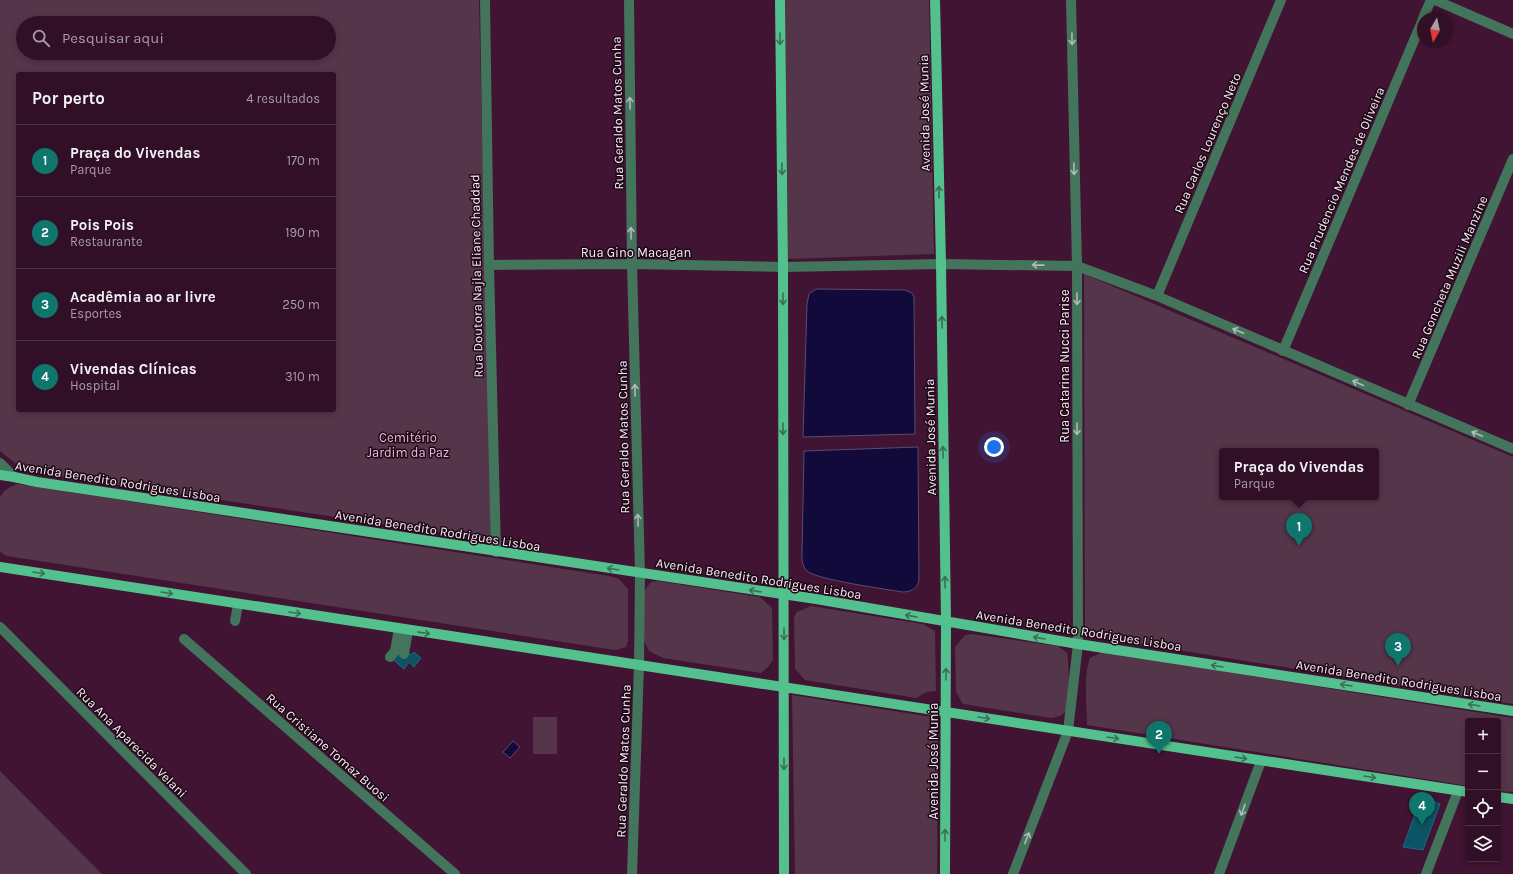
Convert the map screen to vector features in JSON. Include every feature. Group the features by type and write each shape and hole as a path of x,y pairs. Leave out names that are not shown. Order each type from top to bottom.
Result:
{"main road":[{"path":"780,0 783,268 784,874"},
{"name":"Avenida José Munia","path":"935,0 941,264 946,621 946,874"},
{"name":"Avenida Benedito Rodrigues Lisboa","path":"0,475 37,482 784,595 1078,644 1513,711"},
{"path":"0,567 403,630 1463,791"},
{"path":"1501,797 1513,799"}],"street":[{"name":"Rua Doutora Najla Eliane Chaddad","path":"485,0 488,265 496,552"},
{"name":"Rua Geraldo Matos Cunha","path":"629,0 632,264 640,573 639,666 632,874"},
{"name":"Rua Catarina Nucci Parise","path":"1013,874 1068,731 1078,644 1076,266 1071,0"},
{"name":"Rua Carlos Lourenço Neto","path":"1157,296 1281,0"},
{"name":"Rua Prudencio Mendes de Oliveira","path":"1426,12 1431,0"},
{"path":"1435,0 1513,34"},
{"name":"Rua Prudencio Mendes de Oliveira","path":"1283,351 1417,32"},
{"name":"Rua Goncheta Muzili Manzine","path":"1408,405 1513,159"},
{"name":"Rua Gino Macagan","path":"488,265 632,264 783,268 941,264 1076,266 1157,296 1513,449"},
{"path":"0,464 14,477"},
{"path":"235,621 238,604"},
{"name":"Rua Ana Aparecida Velani","path":"0,627 246,874"},
{"path":"403,630 404,654"},
{"path":"390,657 395,650 403,630"},
{"name":"Rua Cristiane Tomaz Buosi","path":"184,639 455,874"},
{"path":"1219,874 1261,761"},
{"path":"1426,874 1463,791"}],"green space":[{"name":"Cemitério Jardim da Paz","path":"0,0 479,0 491,540 25,471 0,451"},
{"path":"785,0 929,0 934,254 788,259"},
{"path":"1084,274 1513,457 1513,704 1085,635"},
{"path":"18,484 609,576 619,579 628,589 628,641 626,647 616,650 608,649 7,556 0,552 0,497 12,486"},
{"path":"658,581 760,597 772,608 773,660 768,667 761,673 663,658 649,651 644,641 643,592 651,582"},
{"path":"811,606 923,624 935,631 936,691 927,692 916,698 805,680 795,669 794,617 797,612"},
{"path":"972,634 1058,646 1067,653 1069,696 1068,707 1065,712 1059,716 1051,718 963,704 956,692 955,647 965,635"},
{"path":"1102,652 1513,718 1513,792 1501,791 1501,718 1465,718 1465,786 1087,725 1086,682 1090,658"},
{"path":"792,695 938,718 937,874 795,874"},
{"path":"533,717 557,717 557,754 533,754"},
{"path":"0,771 102,874 0,874"}],"shaded area":[{"path":"816,289 905,290 912,293 914,297 915,434 803,437 807,304 809,294"},
{"path":"918,447 919,580 916,587 909,591 903,592 837,581 824,578 807,571 802,561 804,451"},
{"path":"513,741 520,747 510,758 503,752"}],"building":[{"path":"398,649 407,651 411,655 414,652 421,658 414,667 409,662 404,669 391,658"},
{"path":"1422,795 1428,797 1427,799 1440,804 1423,850 1403,847"}],"place":[{"name":"Praça do Vivendas","path":"1299,546"},
{"name":"Acadêmia ao ar livre","path":"1398,666"},
{"name":"Pois Pois","path":"1159,754"},
{"name":"Vivendas Clínicas","path":"1422,825"}]}
